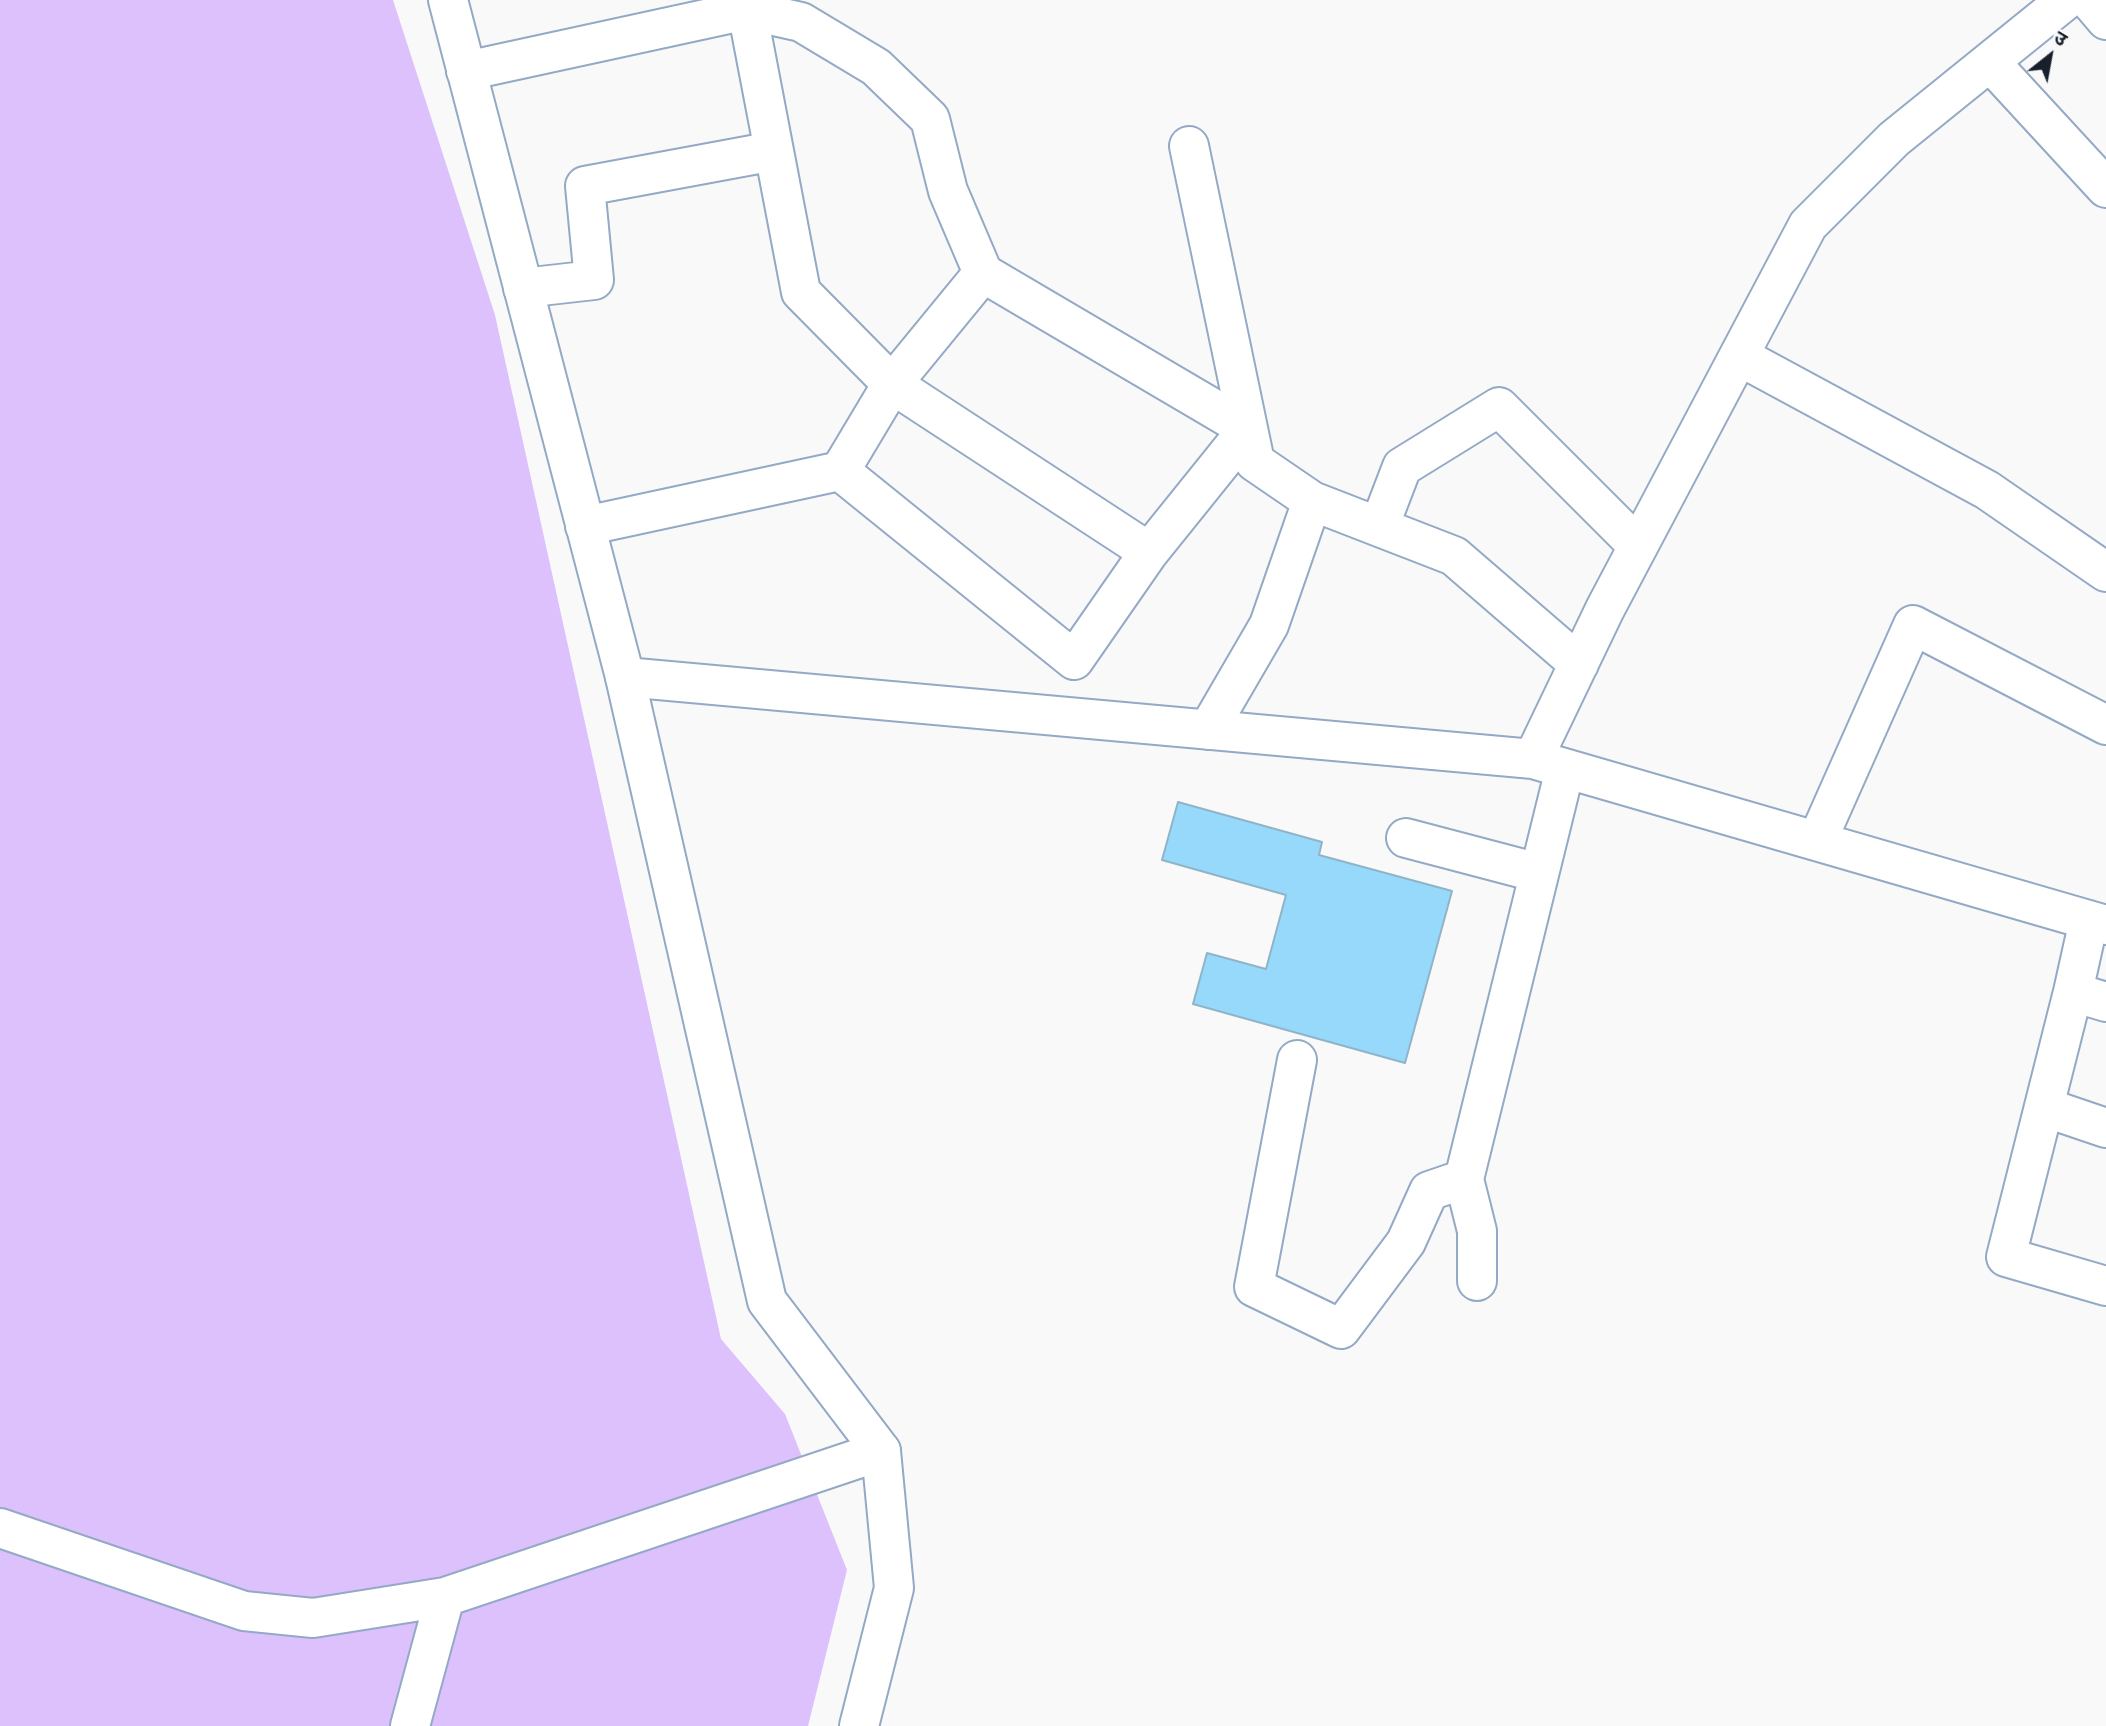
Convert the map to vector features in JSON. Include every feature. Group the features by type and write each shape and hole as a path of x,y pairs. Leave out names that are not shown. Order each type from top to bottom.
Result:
{"street":[{"path":"448,0 625,677 767,1301 881,1451 894,1588 859,1726"},
{"path":"1477,1281 1477,1231 1464,1179 1539,873 1549,764 1579,664 1638,546 1808,225 1894,139 2066,0"},
{"path":"2089,0 2106,20"},
{"path":"466,72 747,5 801,22 876,67 930,120 948,191 983,273 1248,429"},
{"path":"747,5 801,292 892,384 1149,552"},
{"path":"1990,62 2106,188"},
{"path":"1189,146 1255,461 1312,501 1454,556 1579,664"},
{"path":"523,288 594,280 585,186 774,151"},
{"path":"585,526 840,471 892,384 983,273"},
{"path":"1739,356 1987,490 2106,572"},
{"path":"1379,527 1402,467 1499,407 1638,546"},
{"path":"840,471 1074,660 1149,552 1248,429"},
{"path":"1208,730 1269,625 1312,501"},
{"path":"1817,841 1913,625 2106,725"},
{"path":"625,677 1549,764 2098,923 2090,997 2044,1107 2006,1257 2106,1286"},
{"path":"1406,838 1539,873"},
{"path":"1297,1060 1254,1287 1341,1329 1406,1242 1429,1191 1464,1179"},
{"path":"2044,1107 2106,1128"},
{"path":"0,1528 244,1611 313,1618 445,1597 881,1451"},
{"path":"410,1726 445,1597"}],"shaded area":[{"path":"0,0 393,0 495,315 721,1339 785,1414 847,1570 808,1726 0,1726"}],"building":[{"path":"1178,802 1322,842 1319,855 1452,891 1405,1063 1193,1004 1207,953 1266,969 1286,895 1162,860"}]}
